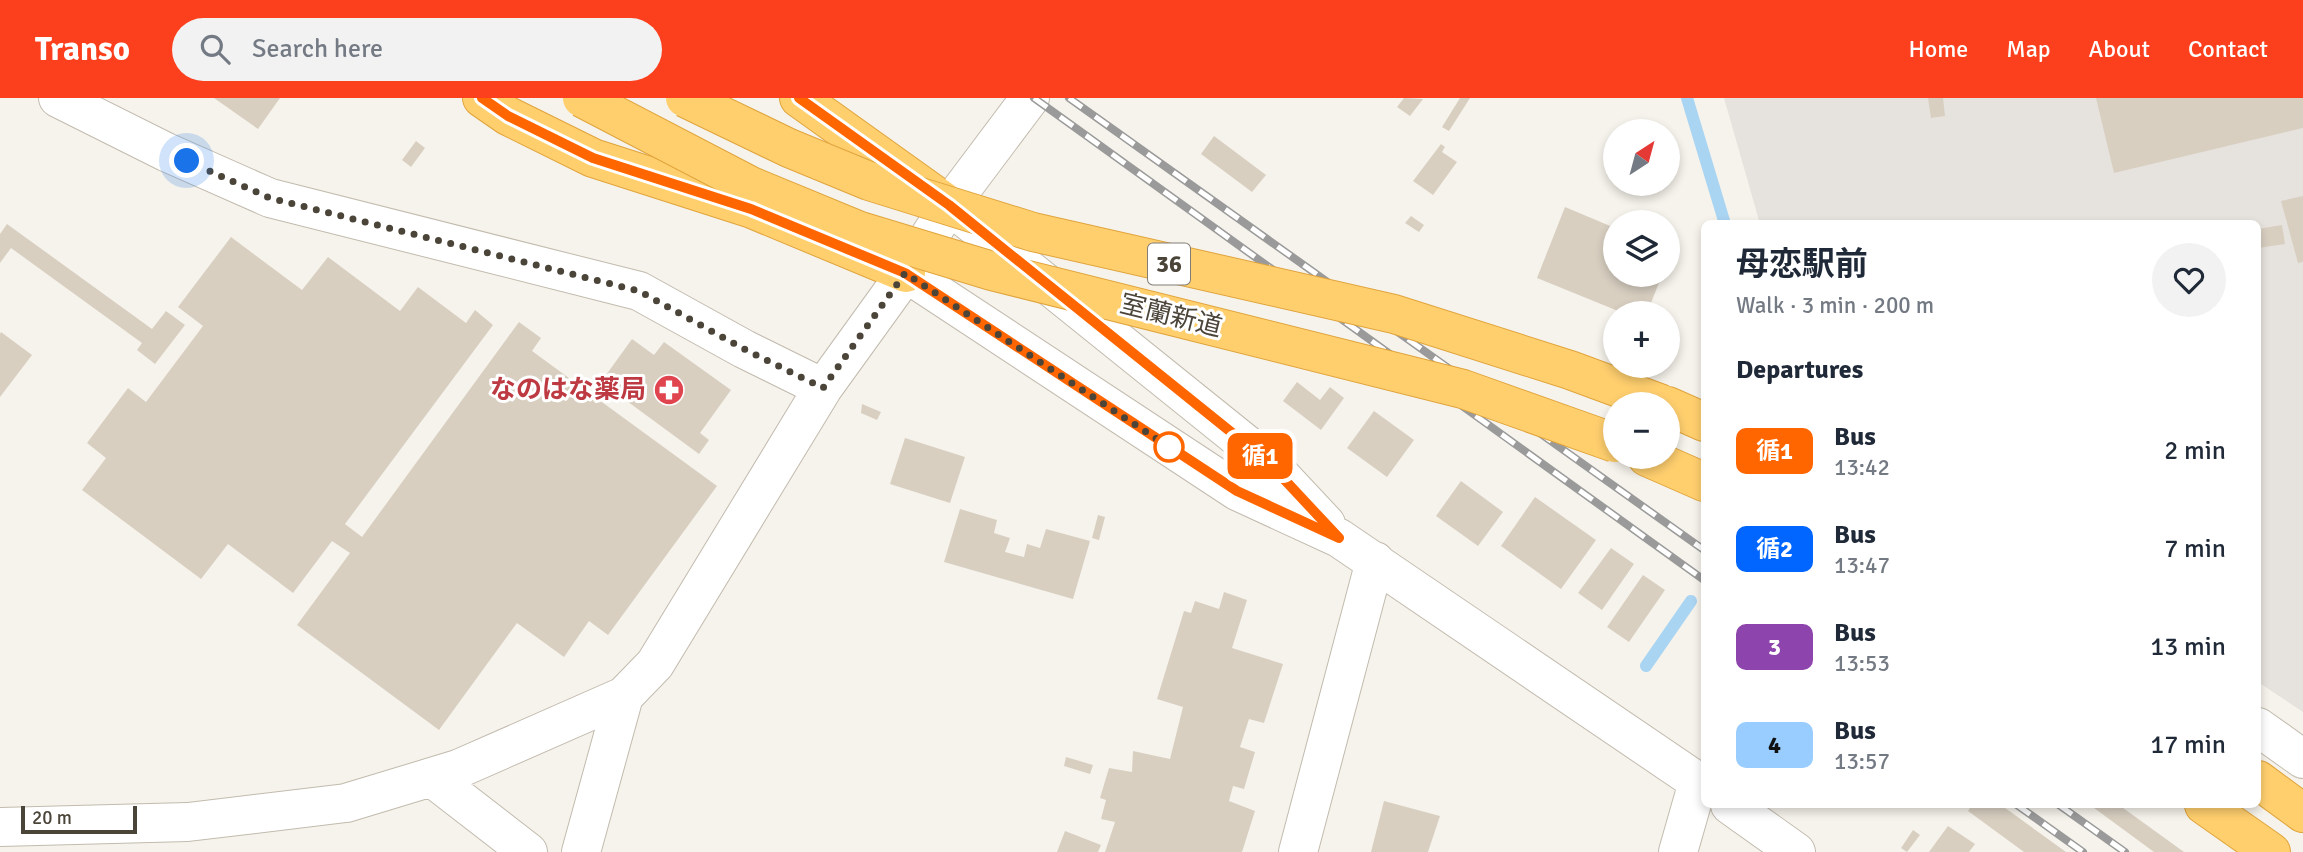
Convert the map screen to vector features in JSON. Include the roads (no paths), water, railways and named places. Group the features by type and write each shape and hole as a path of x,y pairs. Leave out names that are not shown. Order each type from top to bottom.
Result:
{"highway":[{"path":"482,98 508,116 593,158 751,209 905,273"},
{"name":"室蘭新道","path":"582,98 751,186 860,231 992,271 1463,389 1603,439"},
{"name":"室蘭新道","path":"685,98 789,148 869,181 904,192 1033,232 1394,314 1570,370 1630,392"},
{"path":"799,98 949,205"},
{"path":"1680,411 1701,421"},
{"path":"1674,469 1701,481"},
{"path":"2261,782 2303,813"},
{"path":"2208,808 2271,852"}],"street":[{"path":"58,98 166,152 270,198 639,291 744,349 823,388"},
{"path":"0,827 125,838 188,822 346,803 458,769 624,696 655,664 823,388 905,273 949,205 1030,98"},
{"path":"949,205 1267,461 1339,538"},
{"path":"905,273 1237,491 1339,538 1375,561 1701,784 1678,852"},
{"path":"1298,852 1375,561"},
{"path":"581,852 624,696"},
{"path":"2261,729 2303,759"},
{"path":"431,777 528,852"},
{"path":"1734,808 1796,852"}],"waterway":[{"path":"1687,98 1724,220"},
{"path":"1646,666 1691,601"}],"railway":[{"path":"1034,98 1701,578"},
{"path":"1069,98 1701,548"},
{"path":"2021,808 2083,852"},
{"path":"2063,808 2125,852"}],"place":[{"name":"なのはな薬局","path":"669,390"}]}
